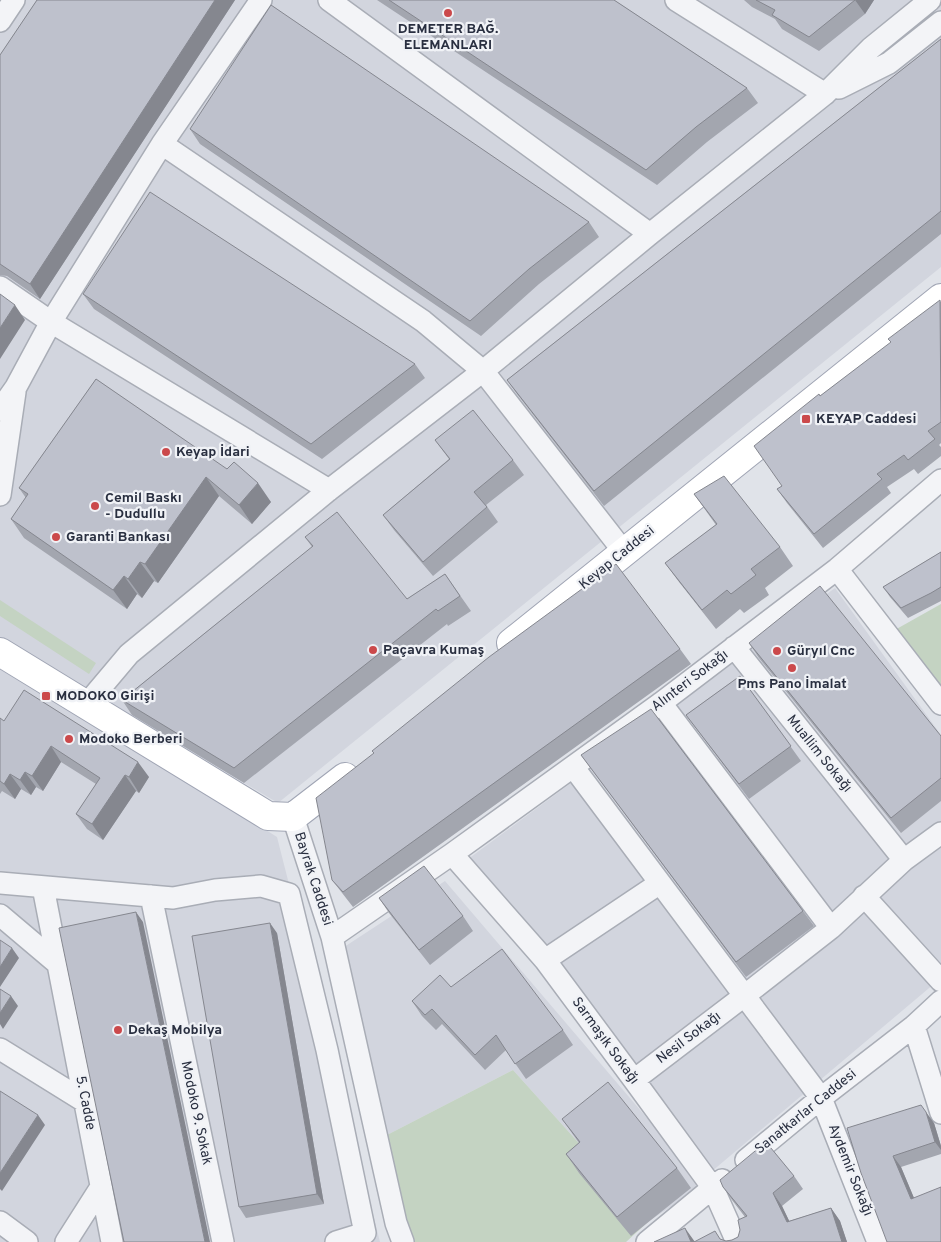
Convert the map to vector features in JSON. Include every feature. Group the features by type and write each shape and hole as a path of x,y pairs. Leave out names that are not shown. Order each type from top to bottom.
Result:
{"main road":[{"name":"Keyap Caddesi","path":"494,656 941,298"},
{"name":"Bayrak Caddesi","path":"0,652 268,816 293,817"},
{"path":"293,817 365,761"}],"street":[{"path":"0,21 14,0"},
{"path":"0,410 16,388 51,322 162,144 261,0"},
{"path":"329,0 650,234"},
{"path":"676,0 825,94"},
{"path":"86,705 129,654 329,490 483,372 650,234 825,94 871,48 930,0"},
{"path":"825,94 889,63 941,22"},
{"path":"162,144 423,321 483,372 624,552"},
{"path":"0,288 51,322 329,490"},
{"path":"0,495 16,388"},
{"name":"Alınteri Sokağı","path":"332,937 574,768 837,569 940,484"},
{"path":"837,569 941,704"},
{"name":"Muallim Sokağı","path":"734,647 904,860"},
{"path":"661,703 831,928"},
{"name":"Aydemir Sokağı","path":"574,768 821,1098 878,1242"},
{"name":"Bayrak Caddesi","path":"293,817 332,937 402,1242"},
{"name":"Nesil Sokağı","path":"634,1080 831,928 904,860 941,833"},
{"name":"Sarmaşık Sokağı","path":"452,854 545,960 634,1080 713,1188 737,1242"},
{"path":"0,883 173,898 215,890 261,886 289,894 327,1050 364,1233 336,1242"},
{"path":"545,960 660,883"},
{"name":"5. Cadde","path":"43,887 112,1242"},
{"name":"Modoko 9. Sokak","path":"151,896 223,1242"},
{"path":"864,896 941,981"},
{"path":"0,915 58,964"},
{"name":"Sanatkarlar Caddesi","path":"647,1242 821,1098 914,1026 941,1000"},
{"path":"914,1026 941,1112"},
{"path":"0,1049 84,1101"},
{"path":"66,1242 101,1187"},
{"path":"0,1222 27,1242"}],"shaded area":[{"path":"0,0 941,0 941,267 278,803 0,638"},
{"path":"835,588 941,735 941,978 711,1172 460,865"},
{"path":"0,663 277,837 380,1242 0,1242"},
{"path":"445,881 704,1185 649,1221 513,1070 387,1135 335,953"}],"green space":[{"path":"0,600 96,663 89,674 0,616"},
{"path":"941,604 941,692 893,631"},
{"path":"513,1070 649,1221 626,1242 412,1242 387,1135"}],"building":[{"path":"37,0 215,0 30,284 0,264 0,55"},
{"path":"389,0 614,0 747,88 696,127 646,170"},
{"path":"756,0 855,0 809,37 772,15 775,10"},
{"path":"271,5 589,222 529,269 470,321 190,129"},
{"path":"941,39 941,211 594,491 507,380"},
{"path":"150,192 415,364 311,444 83,294"},
{"path":"0,294 15,305 0,328"},
{"path":"940,300 941,422 928,431 935,439 908,460 904,455 877,474 882,479 814,534 777,489 782,486 754,446 819,394 820,396 891,342 888,339"},
{"path":"96,379 227,469 234,462 258,483 239,505 206,477 145,564 140,562 128,579 124,576 113,590 11,519 28,494 19,488"},
{"path":"473,410 513,460 474,492 487,507 423,562 383,515 450,459 435,440"},
{"path":"724,476 780,547 751,569 756,575 731,594 727,590 702,610 665,563 717,524 694,494"},
{"path":"337,512 407,599 445,574 460,596 438,611 436,609 234,768 122,700 313,546 305,537"},
{"path":"941,552 941,587 901,608 883,587"},
{"path":"616,564 680,649 343,892 332,880 316,798 374,753 372,751 489,657"},
{"path":"820,586 941,736 941,778 891,818 749,643"},
{"path":"740,676 791,746 739,784 686,715"},
{"path":"24,690 138,762 129,777 125,775 92,824 76,814 100,778 51,746 32,776 25,772 20,780 10,774 4,784 0,781 0,718 4,721"},
{"path":"651,709 803,911 736,962 581,755"},
{"path":"424,866 463,916 419,950 379,898"},
{"path":"136,912 205,1242 124,1242 59,928"},
{"path":"270,923 317,1194 239,1207 192,936"},
{"path":"0,940 12,948 0,967"},
{"path":"502,949 563,1030 515,1064 496,1035 475,1055 432,1009 425,1015 412,1001 440,975 451,987"},
{"path":"0,989 11,996 0,1013"},
{"path":"608,1082 677,1168 617,1217 566,1154 580,1142 562,1119"},
{"path":"0,1091 38,1115 0,1173"},
{"path":"921,1105 926,1112 935,1142 893,1156 911,1199 941,1187 941,1242 887,1242 861,1173 847,1128"},
{"path":"766,1142 794,1176 773,1193 787,1222 831,1208 842,1242 694,1242 715,1231 720,1239 726,1241 738,1237 740,1230 738,1220 747,1216 723,1187 720,1180"},
{"path":"685,1228 691,1242 654,1242"}],"place":[{"name":"DEMETER BAĞ. ELEMANLARI","path":"448,13"},
{"name":"KEYAP Caddesi","path":"806,419"},
{"name":"Keyap İdari","path":"166,452"},
{"name":"Cemil Baskı - Dudullu","path":"95,506"},
{"name":"Garanti Bankası","path":"56,537"},
{"name":"Paçavra Kumaş","path":"373,650"},
{"name":"Güryıl Cnc","path":"777,651"},
{"name":"Pms Pano İmalat","path":"792,668"},
{"name":"MODOKO Girişi","path":"46,696"},
{"name":"Modoko Berberi","path":"69,739"},
{"name":"Dekaş Mobilya","path":"118,1030"}]}
